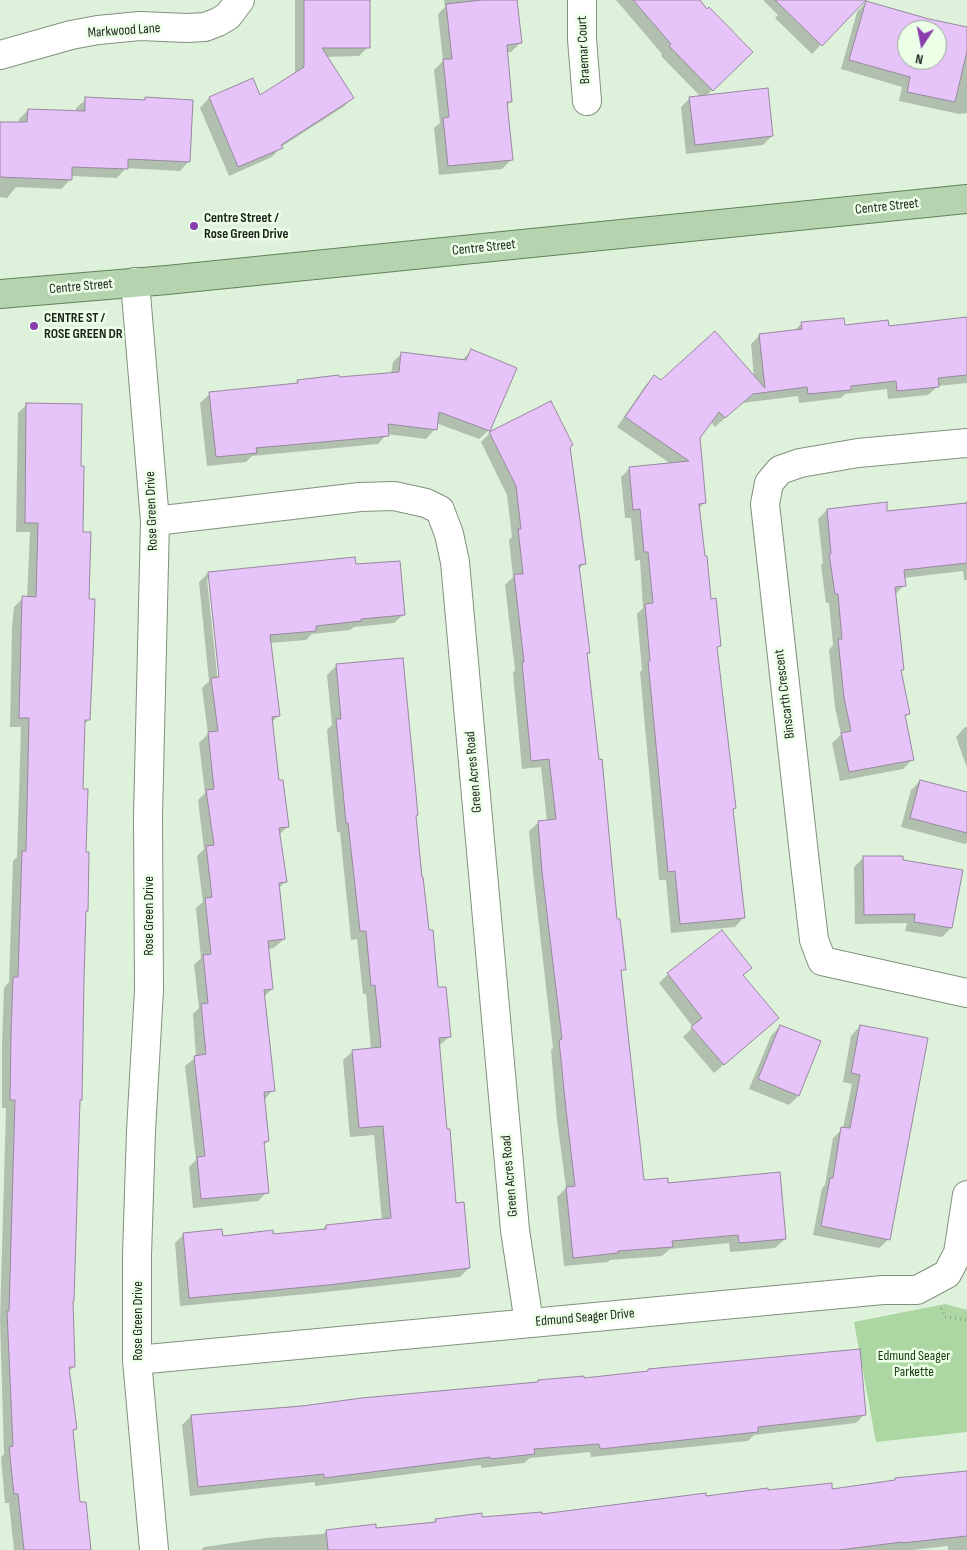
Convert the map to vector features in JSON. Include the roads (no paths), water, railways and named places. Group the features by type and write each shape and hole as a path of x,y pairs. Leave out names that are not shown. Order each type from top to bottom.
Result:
{"main road":[{"name":"Centre Street","path":"0,294 967,199"}],"street":[{"name":"Markwood Lane","path":"0,55 98,30 140,26 205,27 228,16 240,0"},
{"name":"Braemar Court","path":"582,0 582,39 588,101"},
{"name":"Rose Green Drive","path":"135,282 155,521 148,806 149,990 140,1150 137,1255 137,1360 154,1550"},
{"name":"Binscarth Crescent","path":"967,443 858,453 800,463 780,470 769,482 765,504 814,940 822,961 967,993"},
{"name":"Green Acres Road","path":"155,521 360,497 394,496 426,503 440,510 450,534 455,562 514,1220 529,1323"},
{"name":"Edmund Seager Drive","path":"137,1360 883,1290 917,1290 947,1274 958,1253 967,1194"}],"place":[{"name":"Centre Street / Rose Green Drive","path":"194,226"},
{"name":"CENTRE ST / ROSE GREEN DR","path":"34,326"}],"park label":[{"name":"Edmund Seager Parkette","path":"914,1364"}]}
